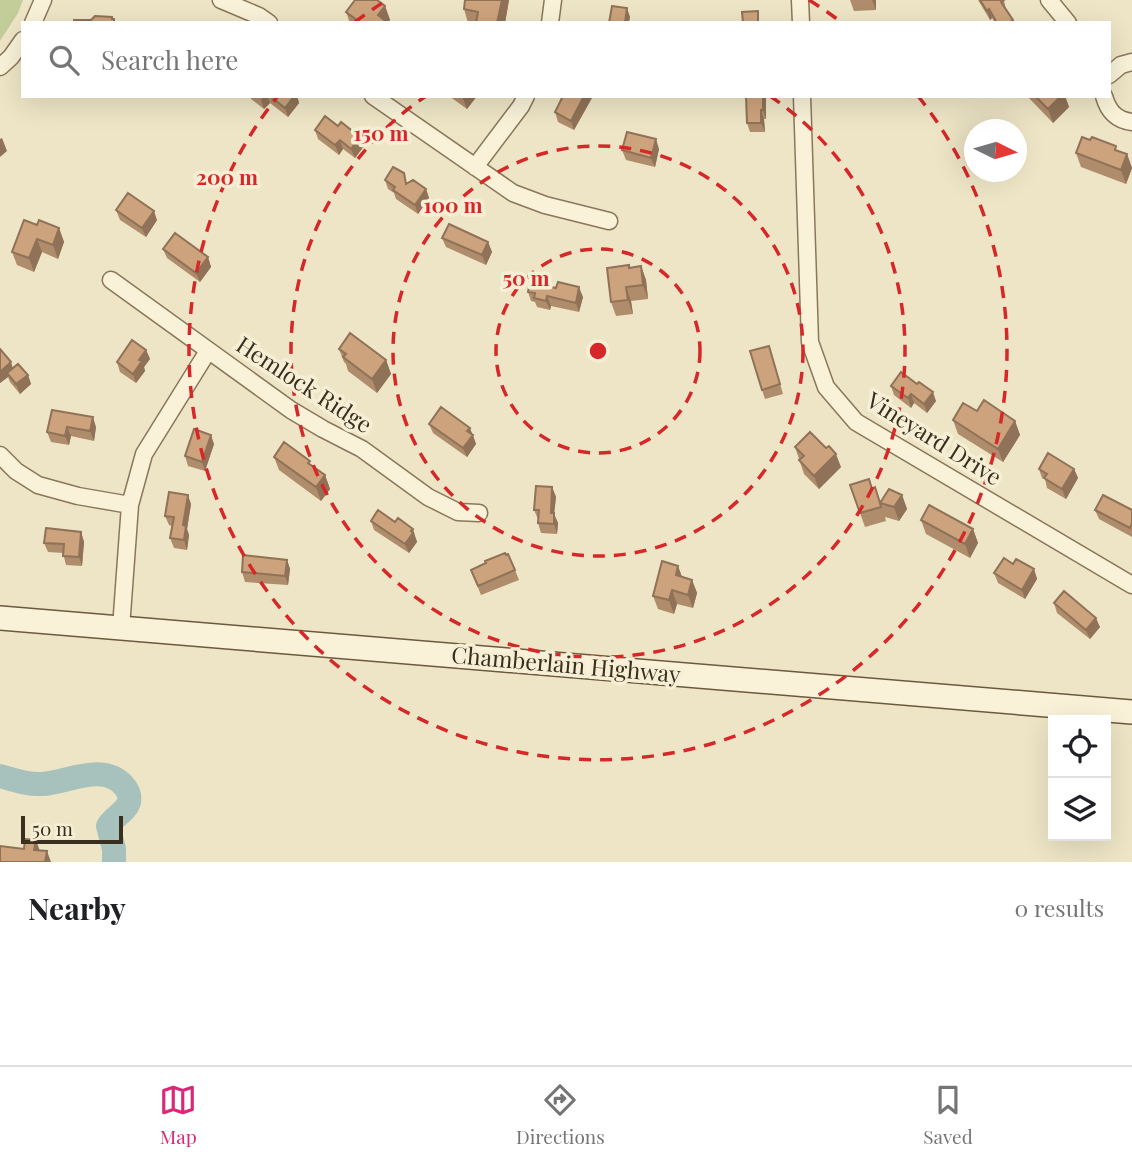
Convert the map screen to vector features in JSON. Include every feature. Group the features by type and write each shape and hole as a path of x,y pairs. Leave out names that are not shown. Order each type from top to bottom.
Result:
{"main road":[{"name":"Chamberlain Highway","path":"0,618 1132,712"}],"street":[{"path":"34,21 43,0"},
{"path":"221,0 264,19 266,0"},
{"path":"550,21 553,0"},
{"path":"800,0 801,21"},
{"path":"1049,0 1066,21"},
{"path":"0,67 21,43"},
{"path":"1111,71 1132,62"},
{"path":"376,98 513,193 545,205 609,221"},
{"path":"475,167 525,98"},
{"name":"Vineyard Drive","path":"802,98 810,342 825,387 856,422 1132,585"},
{"path":"1104,98 1113,115 1123,121 1132,122"},
{"name":"Hemlock Ridge","path":"111,280 292,410 362,449 428,497 458,512 479,513"},
{"path":"121,628 130,505 144,454 208,351"},
{"path":"0,455 16,471 38,485 78,496 130,505"}],"green space":[{"path":"0,0 23,0 0,41"}],"building":[{"path":"355,0 377,0 385,6 378,15 386,21 358,21 346,12"},
{"path":"465,0 502,0 497,21 476,21 478,12 464,9"},
{"path":"980,0 1004,0 1001,2 1013,20 996,21 989,9 987,11"},
{"path":"612,6 627,8 625,21 609,21"},
{"path":"758,11 758,21 743,21 742,12"},
{"path":"95,16 112,17 114,21 74,21 91,20"},
{"path":"272,98 292,98 285,108"},
{"path":"562,98 583,98 571,121 555,112"},
{"path":"746,98 763,98 761,123 747,123"},
{"path":"1037,98 1059,98 1048,109"},
{"path":"325,116 338,126 341,122 360,137 351,149 340,140 335,145 315,130"},
{"path":"627,132 656,139 651,158 622,150"},
{"path":"1082,137 1090,140 1092,137 1116,146 1115,150 1127,154 1121,170 1076,153"},
{"path":"393,167 404,173 406,184 413,180 426,189 415,205 393,190 395,187 385,180"},
{"path":"128,193 154,211 142,228 116,210"},
{"path":"24,220 37,225 39,220 59,228 53,245 37,239 29,258 12,252"},
{"path":"449,224 488,242 482,255 442,238"},
{"path":"175,233 208,257 196,273 163,249"},
{"path":"629,265 629,268 641,266 643,285 626,287 628,300 611,302 607,268"},
{"path":"530,282 556,288 558,282 579,287 576,303 547,296 546,301 534,298 535,293 528,292"},
{"path":"350,333 386,360 372,379 343,357 346,354 339,349"},
{"path":"132,340 146,350 133,374 117,362"},
{"path":"769,346 780,384 762,390 750,351"},
{"path":"0,349 11,362 0,372"},
{"path":"18,364 28,375 16,384 7,373"},
{"path":"901,372 933,392 924,404 911,394 908,398 891,386"},
{"path":"984,400 1015,421 998,449 953,420 963,403 977,411"},
{"path":"441,407 470,428 467,431 473,435 463,448 429,424"},
{"path":"52,410 93,417 90,431 67,427 65,436 47,432"},
{"path":"194,429 211,435 202,462 185,456"},
{"path":"810,432 836,454 814,476 799,460 804,456 795,447"},
{"path":"284,442 325,475 316,487 274,457"},
{"path":"1048,453 1074,469 1062,489 1044,478 1047,474 1039,469"},
{"path":"869,479 872,489 875,487 881,507 860,513 850,485"},
{"path":"536,486 552,487 551,513 554,513 554,524 538,523 539,510 534,510"},
{"path":"889,489 902,495 894,507 880,503"},
{"path":"169,492 188,495 183,525 186,526 184,540 170,538 174,517 165,516"},
{"path":"1103,495 1132,510 1130,528 1095,510"},
{"path":"929,505 973,529 965,544 921,520"},
{"path":"378,510 395,522 398,518 413,529 405,544 371,521"},
{"path":"46,528 81,532 79,557 63,556 64,544 44,543"},
{"path":"505,553 515,570 478,586 471,570"},
{"path":"243,555 287,560 285,576 242,572"},
{"path":"1004,558 1013,564 1016,559 1034,569 1022,590 994,573"},
{"path":"662,561 678,566 676,575 692,580 688,595 672,590 669,600 653,596"},
{"path":"1064,591 1096,618 1086,630 1054,603"},
{"path":"25,839 36,840 34,850 47,851 45,862 0,862 0,846 24,849"}],"waterway":[{"path":"0,776 37,784 96,774 116,779 126,789 129,800 125,809 108,826 114,849 114,862"}]}
